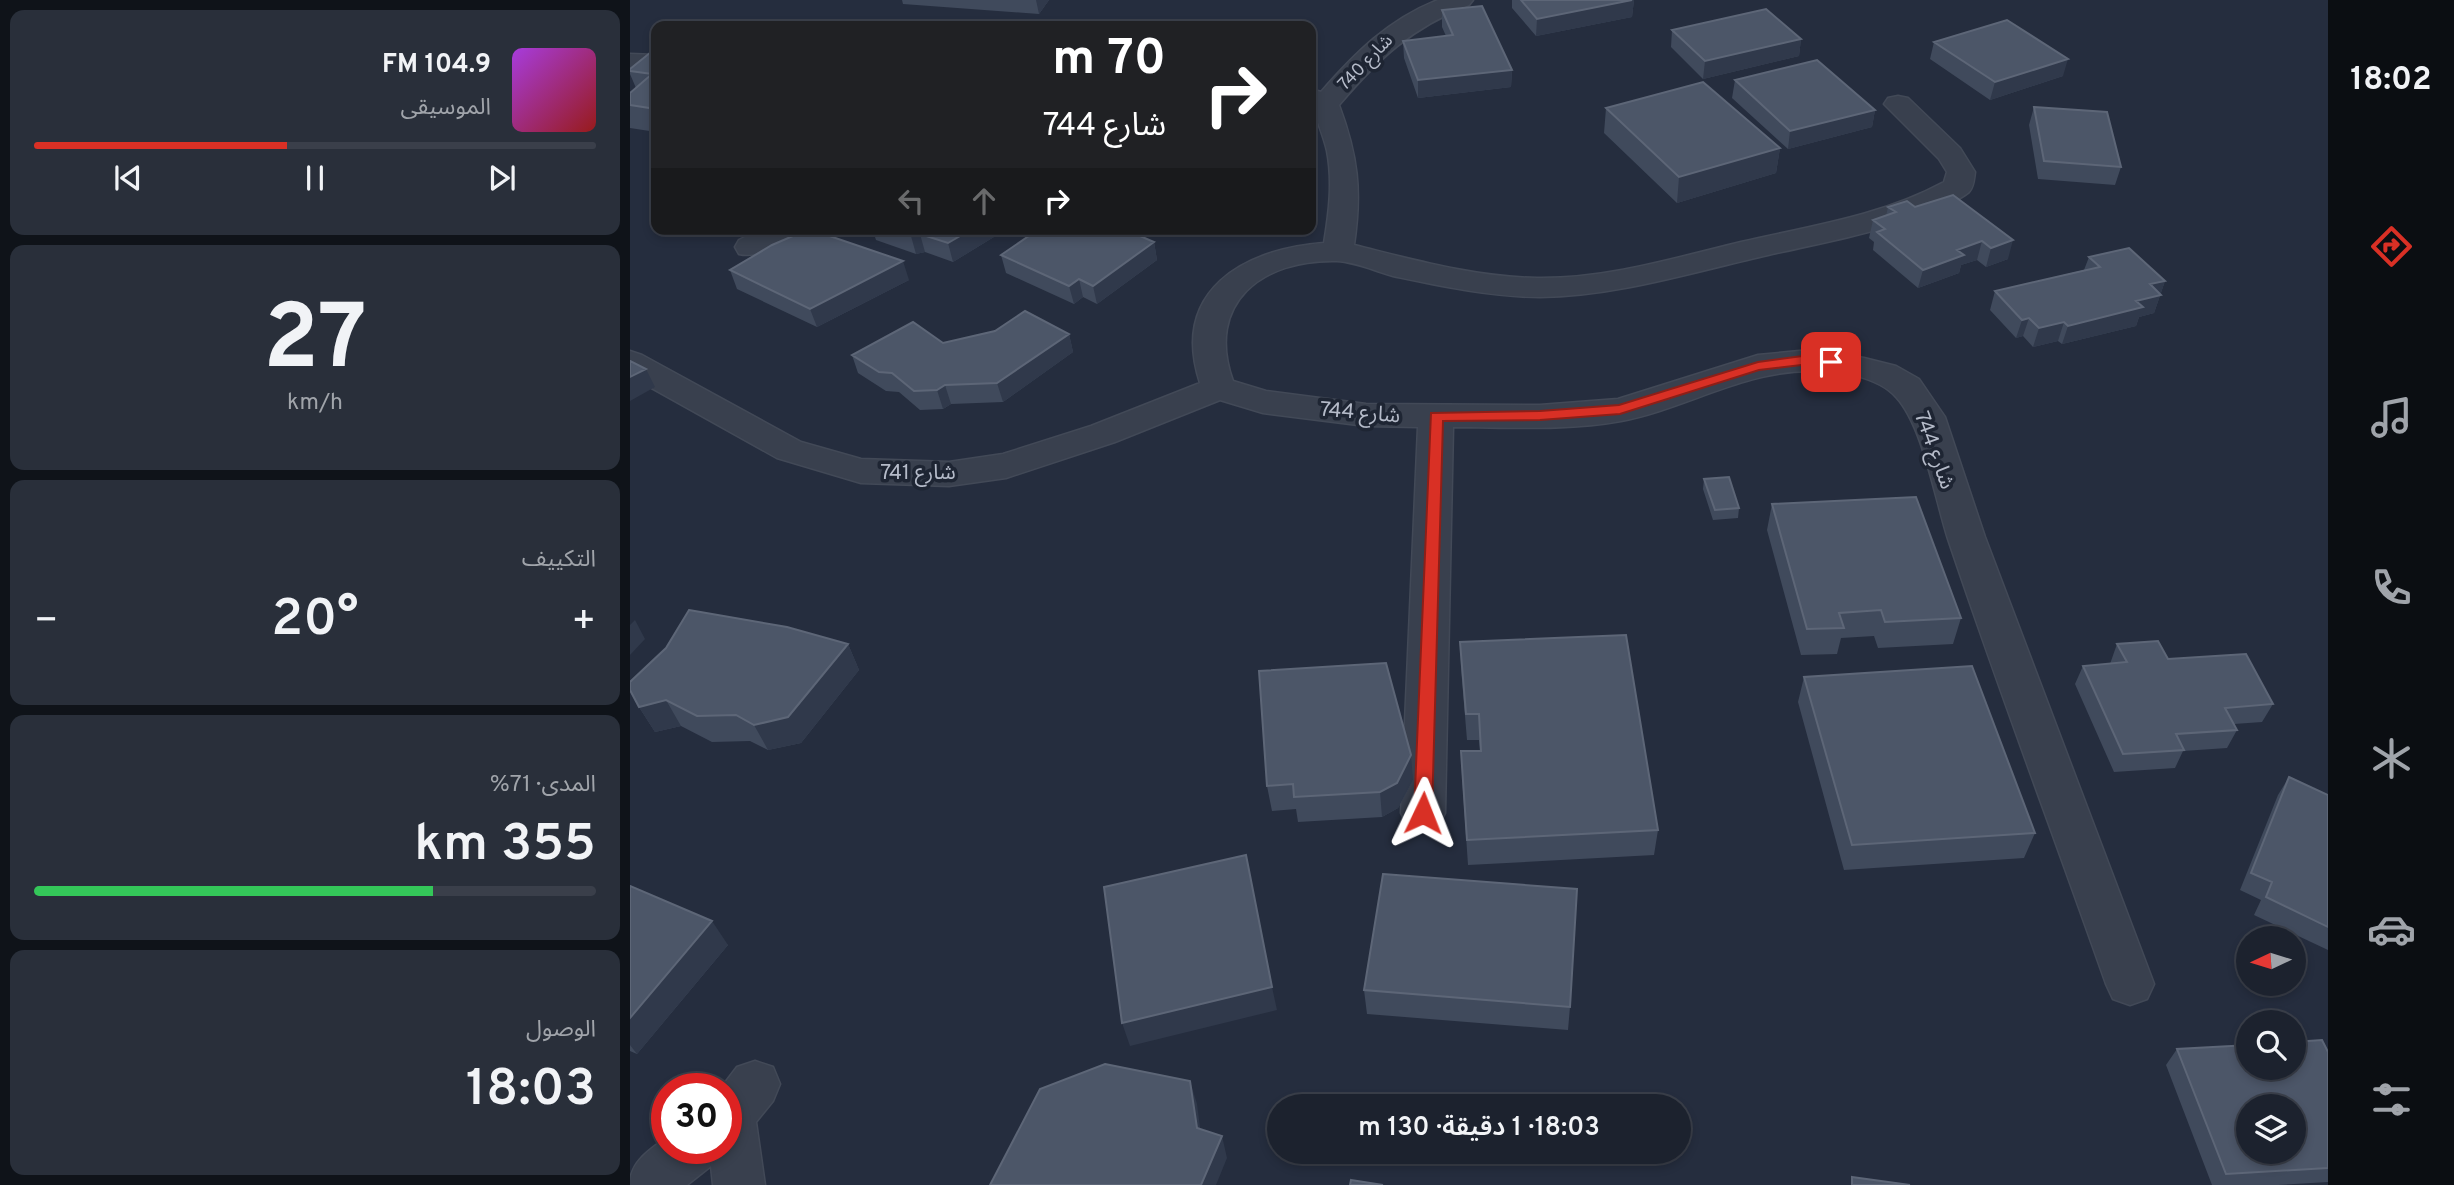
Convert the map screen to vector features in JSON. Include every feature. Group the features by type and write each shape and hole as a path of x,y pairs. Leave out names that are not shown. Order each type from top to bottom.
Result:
{"street":[{"name":"شارع 740","path":"1318,100 1384,39 1408,22 1460,0"},
{"path":"630,62 651,63"},
{"path":"1318,100 1342,155 1345,180 1344,218 1338,252"},
{"path":"1218,388 1208,352 1212,320 1223,296 1241,277 1263,265 1293,257 1338,252 1458,279 1509,286 1572,287 1615,280 1869,222 1935,201 1958,187 1961,172 1950,154 1898,104"},
{"path":"750,247 773,235"},
{"name":"شارع 744","path":"1218,388 1263,402 1353,414 1540,416 1620,410 1758,366 1810,360 1863,368 1884,374 1907,387 1928,417 1966,537 2130,984"},
{"name":"شارع 741","path":"630,362 789,450 861,471 949,474 1006,466 1104,434 1218,388"},
{"path":"1423,813 1436,416"},
{"path":"653,1185 657,1177 672,1164"},
{"path":"735,1164 739,1185"}],"building":[{"path":"1521,0 1632,0 1537,19"},
{"path":"1482,6 1512,70 1418,80 1403,41 1453,35 1442,10"},
{"path":"1766,9 1801,39 1705,61 1672,30"},
{"path":"2007,20 2068,59 1995,82 1934,42"},
{"path":"651,52 651,74 630,69"},
{"path":"1817,60 1875,110 1790,131 1735,80"},
{"path":"651,75 651,108 630,105 630,93"},
{"path":"1703,82 1780,148 1679,177 1606,108"},
{"path":"2034,107 2107,112 2121,167 2044,161"},
{"path":"1953,195 2013,240 1991,248 1982,241 1957,250 1964,255 1923,270 1877,232 1885,229 1873,220 1896,212 1888,207 1907,201 1915,207"},
{"path":"795,235 827,235 903,261 810,309 730,270 772,245"},
{"path":"923,235 962,235 948,243"},
{"path":"1030,235 1138,235 1154,242 1093,286 1079,279 1069,286 1001,255"},
{"path":"2129,248 2165,281 2150,284 2161,295 2136,301 2143,307 2068,326 2064,322 2039,328 2029,318 2022,320 1995,291 2100,267 2089,257"},
{"path":"1025,311 1069,334 997,383 945,385 937,390 914,391 892,373 879,372 852,355 913,322 943,343 995,331"},
{"path":"630,361 646,369 630,377"},
{"path":"1729,477 1739,508 1715,510 1704,479"},
{"path":"1916,497 1961,618 1885,622 1881,610 1839,613 1844,628 1807,629 1772,504"},
{"path":"689,610 787,627 848,644 788,717 754,725 736,715 697,716 666,700 639,707 630,690 630,682 666,648"},
{"path":"1626,635 1658,830 1467,840 1461,751 1481,751 1479,714 1466,714 1460,642"},
{"path":"2158,641 2168,659 2246,654 2273,704 2225,708 2237,730 2176,734 2184,750 2123,754 2083,666 2127,662 2117,644"},
{"path":"1386,663 1411,755 1397,783 1380,792 1294,797 1293,784 1267,786 1259,671"},
{"path":"1972,666 2035,833 1852,845 1804,677"},
{"path":"2289,777 2328,795 2328,927 2266,897 2272,882 2251,873"},
{"path":"1246,855 1272,987 1122,1023 1104,887"},
{"path":"1383,874 1577,889 1570,1007 1364,990"},
{"path":"630,886 712,921 630,1018"},
{"path":"2322,1040 2328,1052 2328,1168 2226,1174 2177,1049 2236,1046 2236,1080 2306,1080 2306,1041"},
{"path":"1105,1064 1190,1081 1197,1128 1222,1136 1201,1185 990,1185 1040,1089"},
{"path":"1852,1177 1910,1185 1852,1185"},
{"path":"1351,1180 1383,1185 1350,1185"}],"route":[{"path":"1423,813 1436,416 1540,416 1620,410 1758,366 1810,360 1831,362"}]}
